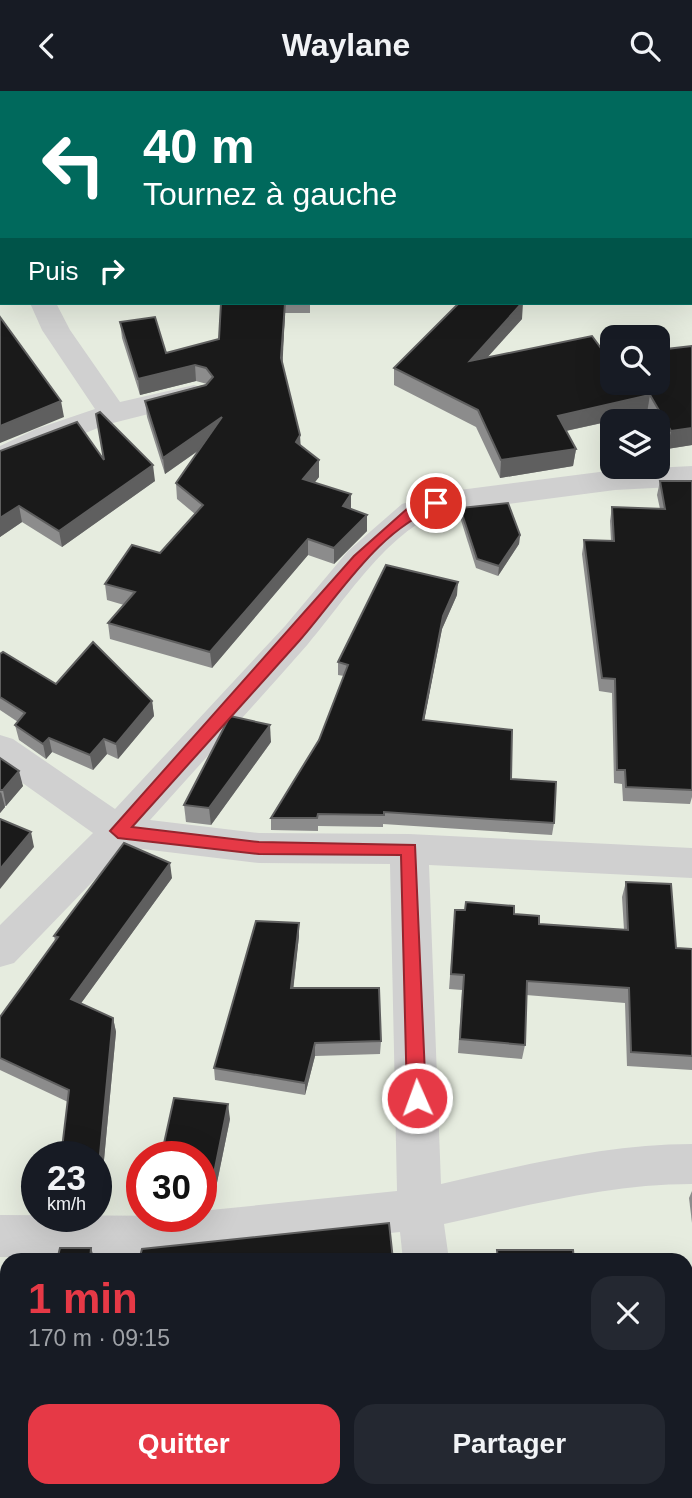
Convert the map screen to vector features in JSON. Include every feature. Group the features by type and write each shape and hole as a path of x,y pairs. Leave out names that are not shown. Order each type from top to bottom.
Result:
{"street":[{"path":"44,305 56,330 111,411"},
{"path":"0,458 64,427 111,411 197,393"},
{"path":"0,951 118,831 296,634 359,559 413,511 436,503 615,479 692,475"},
{"path":"0,748 118,831 259,848 409,849 692,863"},
{"path":"409,849 420,1209 425,1253"},
{"path":"0,1236 141,1238 420,1209 568,1176 655,1164 692,1164"}],"shaded area":[{"path":"0,305 692,305 692,1253 0,1253"}],"building":[{"path":"221,305 285,305 281,358 300,435 296,442 319,460 303,479 351,494 343,506 367,515 334,548 308,539 210,652 108,623 135,592 105,584 132,545 160,553 203,505 176,483 222,417 163,458 145,401 206,385 213,377 206,368 195,365 138,379 120,322 155,317 166,353 219,339"},
{"path":"457,305 520,305 470,361 592,336 600,347 600,395 650,395 558,416 576,449 501,460 478,410 394,368"},
{"path":"0,317 61,401 0,426"},
{"path":"692,346 692,428 671,431 670,409 658,409 650,395 670,395 670,349"},
{"path":"100,412 153,465 59,531 19,506 0,518 0,451 77,422 104,460 96,414"},
{"path":"660,481 692,481 692,790 626,787 625,770 617,770 615,679 602,678 584,540 614,541 612,507 665,509"},
{"path":"508,503 520,535 499,566 477,559 460,508"},
{"path":"386,565 458,582 443,616 423,720 512,730 511,779 556,782 554,823 384,812 384,815 318,814 317,818 271,818 319,740 348,665 338,662"},
{"path":"93,642 152,701 116,744 104,739 90,755 49,738 43,744 15,725 25,713 0,697 0,654 3,652 56,684"},
{"path":"230,716 270,725 209,808 184,805"},
{"path":"0,758 19,771 3,790 0,790"},
{"path":"0,819 31,832 0,869"},
{"path":"124,843 170,863 71,999 113,1018 101,1141 63,1141 69,1090 0,1058 0,1017 58,937 54,936"},
{"path":"626,882 671,884 676,948 692,949 692,1056 631,1052 629,988 527,981 525,1045 460,1039 464,975 451,974 455,910 465,910 466,902 514,906 514,914 539,916 539,924 628,930"},
{"path":"256,921 299,923 291,988 379,988 381,1041 315,1043 305,1083 214,1068"},
{"path":"174,1098 228,1104 217,1158 217,1141 165,1141"},
{"path":"389,1223 392,1253 141,1253 142,1249"},
{"path":"60,1248 91,1248 91,1253 59,1253"},
{"path":"497,1250 573,1250 573,1253 497,1253"}],"route":[{"path":"417,1098 409,849 259,848 118,831 296,634 359,559 413,511 436,503"}]}
